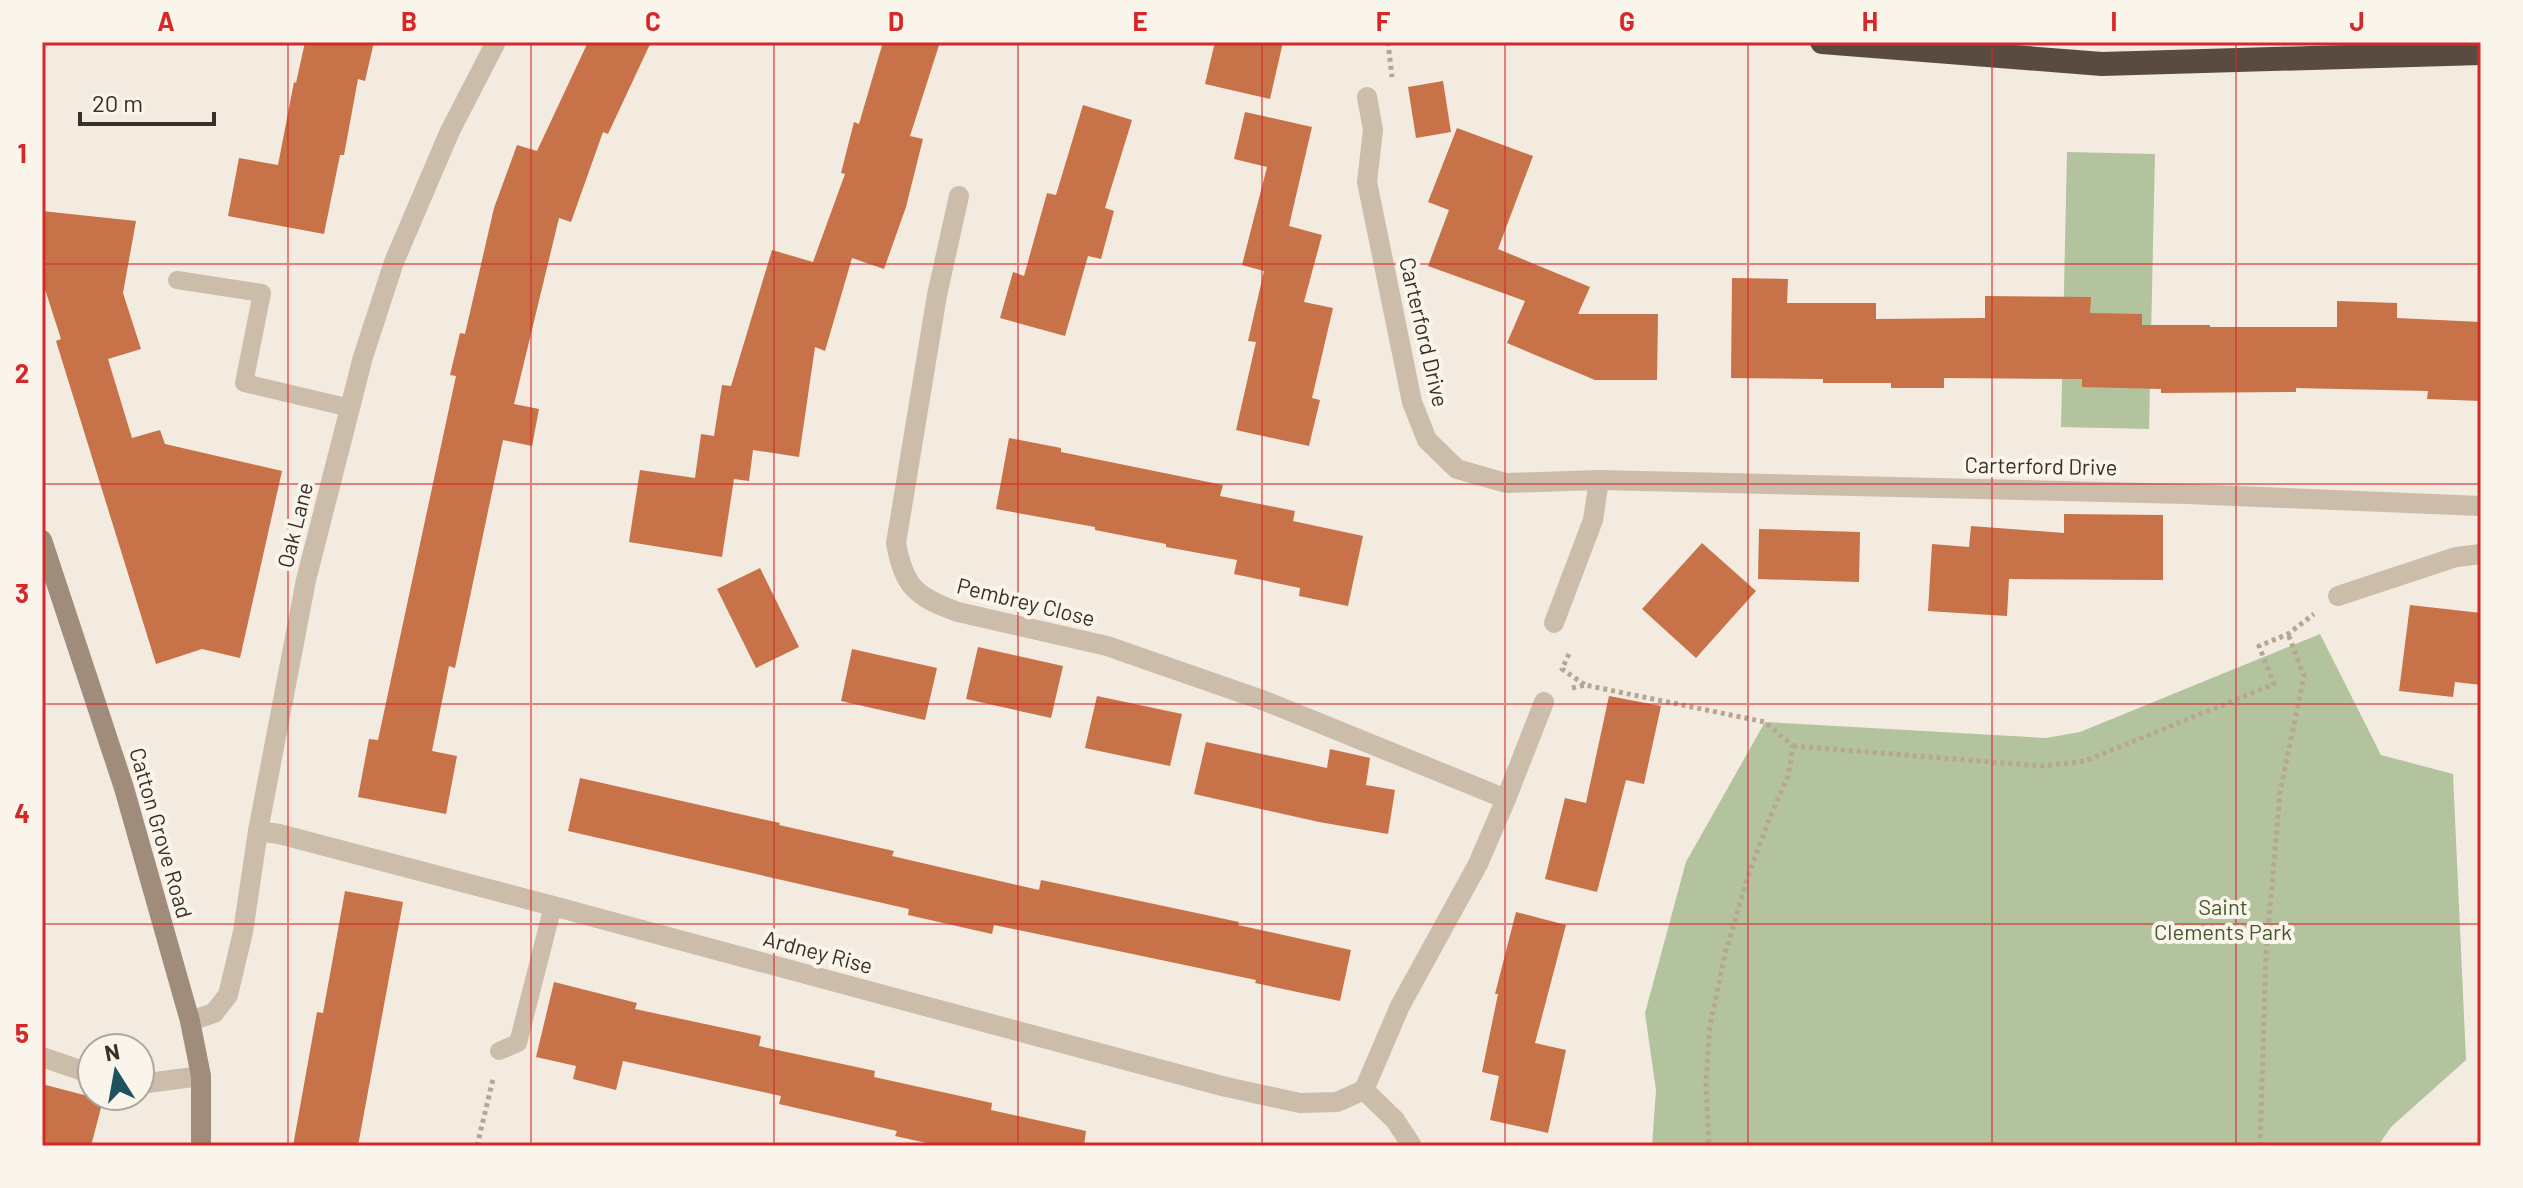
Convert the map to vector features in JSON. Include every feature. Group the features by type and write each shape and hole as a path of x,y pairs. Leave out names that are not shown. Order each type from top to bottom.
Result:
{"highway":[{"path":"1822,42 2102,64 2481,53"}],"street":[{"name":"Oak Lane","path":"190,1021 214,1013 228,995 243,932 258,831 306,580 363,357 394,262 450,131 496,42"},
{"name":"Carterford Drive","path":"1367,97 1373,130 1367,182 1412,402 1427,440 1457,469 1506,483 1599,480 2187,494 2481,506"},
{"name":"Pembrey Close","path":"959,196 937,295 896,543 901,568 915,591 934,604 958,612 1107,646 1250,696 1506,799"},
{"path":"1554,623 1593,520 1599,480"},
{"name":"Catton Grove Road","path":"42,540 124,788 190,1021 201,1076 201,1146"},
{"path":"2338,596 2456,557 2481,554"},
{"path":"1412,1146 1395,1120 1364,1090 1400,1006 1478,864 1544,702"},
{"name":"Ardney Rise","path":"258,831 553,906 1222,1086 1300,1103 1337,1102 1364,1090"},
{"path":"42,1057 76,1069"},
{"path":"156,1082 201,1076"}],"lane":[{"path":"177,280 262,293 244,383 350,408"},
{"path":"499,1051 518,1043 553,906"}],"path":[{"path":"1544,702 1553,691 1585,685 1765,722 1793,746 2041,766 2085,761 2274,684 2259,646 2288,634 2338,596"},
{"path":"2260,1146 2266,955 2278,807 2304,676 2288,634"},
{"path":"1709,1146 1706,1083 1713,1011 1725,954 1748,876 1788,776 1793,746"},
{"path":"477,1146 499,1051"}],"green space":[{"path":"2067,152 2155,154 2149,429 2061,427"},
{"name":"Saint Clements Park","path":"2320,634 2381,755 2453,774 2466,1060 2391,1127 2378,1146 1652,1146 1656,1090 1645,1013 1686,862 1765,722 2046,738 2080,732"}],"building":[{"path":"305,42 374,42 365,81 358,79 344,155 340,155 324,234 228,216 239,158 278,165"},
{"path":"588,42 651,42 608,134 603,132 571,222 559,218 514,404 539,409 532,446 503,440 455,668 449,666 432,751 457,756 446,814 358,797 369,739 378,740 456,376 450,375 460,333 465,334 494,208 517,145 537,151"},
{"path":"883,42 940,42 910,136 923,139 906,207 884,269 852,258 825,351 815,347 799,457 753,450 749,481 734,479 722,557 629,542 640,470 695,478 701,434 714,436 722,385 731,386 772,250 813,262 845,174 841,173 854,122 859,124"},
{"path":"1215,42 1283,42 1270,99 1205,84"},
{"path":"1443,81 1451,132 1416,138 1408,87"},
{"path":"1083,105 1132,120 1105,208 1114,211 1101,259 1088,256 1065,336 1000,318 1013,272 1024,276 1047,193 1056,195"},
{"path":"1245,112 1312,127 1289,226 1322,235 1304,302 1333,308 1312,398 1320,400 1309,446 1236,430 1256,342 1248,341 1264,271 1242,265 1267,167 1234,159"},
{"path":"1457,128 1533,156 1498,249 1590,287 1578,314 1658,314 1657,380 1595,380 1507,343 1525,301 1428,266 1449,210 1428,202"},
{"path":"42,211 136,221 123,293 141,349 108,359 132,438 160,430 165,444 282,471 240,658 202,649 156,664 56,341 61,339 42,280"},
{"path":"1732,278 1788,279 1787,303 1876,303 1876,319 1985,318 1985,296 2091,297 2090,313 2142,314 2142,325 2337,327 2337,301 2397,303 2397,318 2481,322 2481,401 2427,399 2428,391 2296,388 2296,392 2161,393 2161,389 2082,387 2082,379 1944,378 1944,388 1891,388 1891,383 1731,378"},
{"path":"1009,438 1061,448 1061,452 1223,485 1220,496 1295,511 1293,521 1363,536 1348,606 1299,596 1300,588 1234,574 1237,560 1166,547 1166,544 1095,530 1095,527 996,509"},
{"path":"2064,514 2163,515 2163,580 2009,579 2007,616 1928,611 1932,544 1969,547 1971,526 2064,533"},
{"path":"1759,529 1860,532 1859,582 1758,579"},
{"path":"1702,543 1756,591 1696,658 1642,609"},
{"path":"760,568 799,647 756,668 717,589"},
{"path":"2410,605 2481,613 2481,685 2455,682 2453,697 2399,691"},
{"path":"978,647 1063,666 1051,718 966,699"},
{"path":"852,649 937,668 925,720 841,701"},
{"path":"1097,696 1182,714 1170,766 1085,748"},
{"path":"1609,696 1661,706 1644,784 1626,780 1597,892 1545,879 1565,798 1586,803"},
{"path":"1206,742 1327,768 1330,749 1370,758 1366,785 1395,790 1388,834 1194,794"},
{"path":"580,778 780,823 894,851 892,856 1039,890 1041,880 1239,922 1238,925 1351,950 1340,1001 1255,983 1256,980 994,925 992,934 908,915 909,909 568,831"},
{"path":"345,891 403,902 358,1146 293,1146 317,1012 323,1013"},
{"path":"1516,912 1566,925 1535,1043 1566,1050 1548,1133 1490,1120 1499,1076 1482,1072 1498,994 1495,994"},
{"path":"554,982 637,1003 635,1009 761,1036 759,1046 875,1071 874,1077 992,1103 991,1110 1086,1131 1084,1146 940,1146 895,1136 897,1131 779,1104 781,1096 623,1061 616,1090 573,1079 576,1066 536,1057"},
{"path":"42,1084 76,1093 76,1112 100,1112 91,1146 42,1146"}]}
